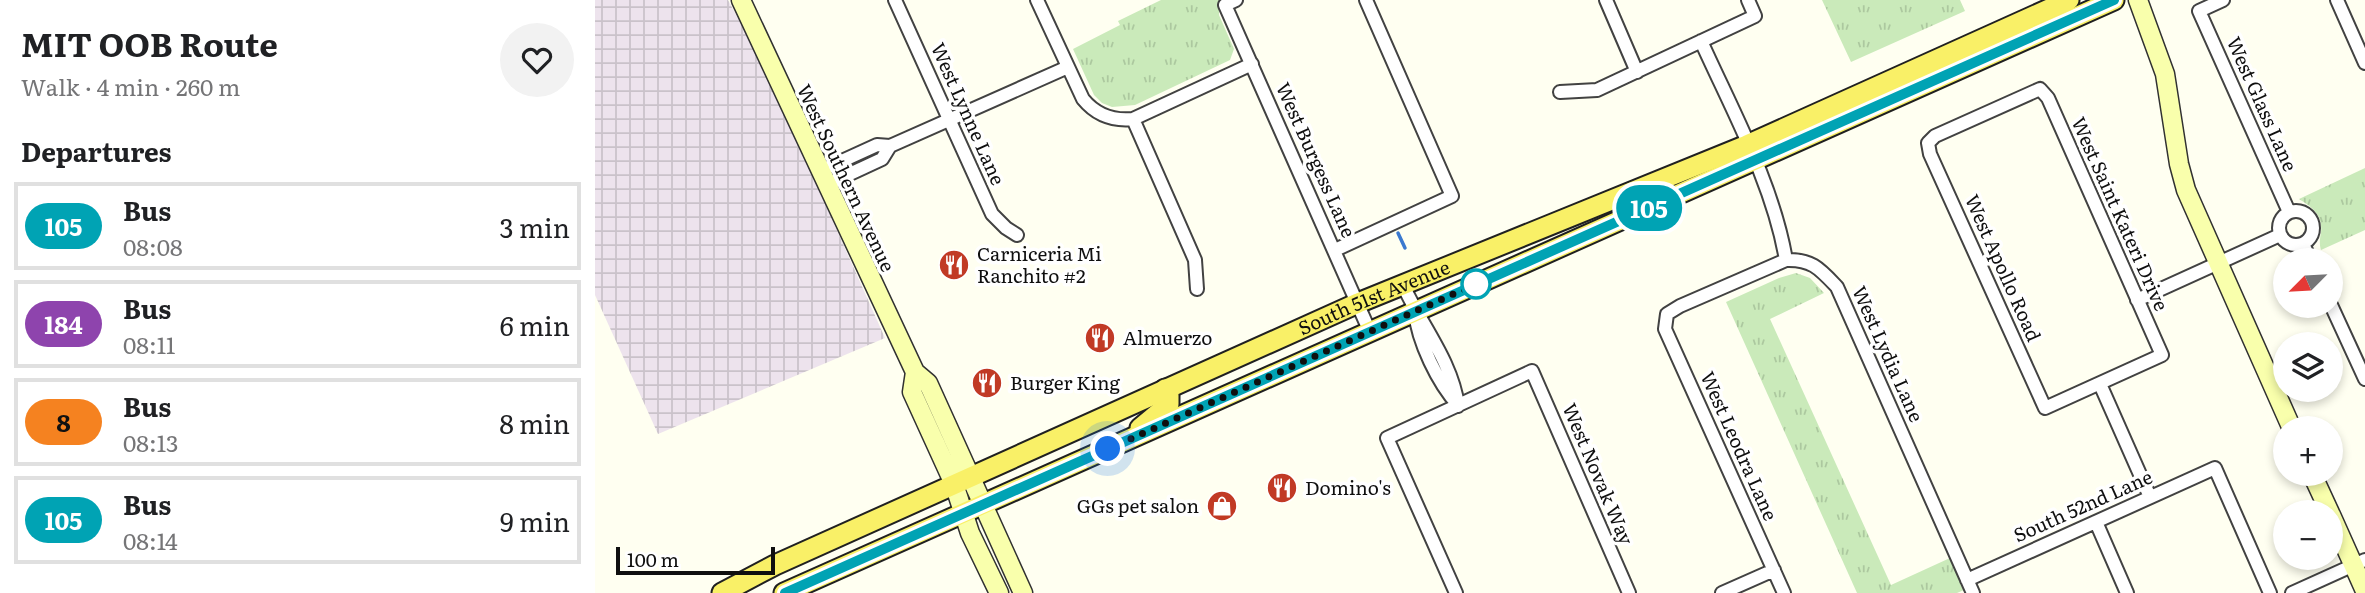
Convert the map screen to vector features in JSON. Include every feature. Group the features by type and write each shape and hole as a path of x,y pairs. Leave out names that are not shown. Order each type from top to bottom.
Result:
{"main road":[{"name":"West Southern Avenue","path":"741,0 915,372 912,392 962,480 982,504 1023,593"},
{"name":"South 51st Avenue","path":"784,593 1415,312 2069,0"},
{"name":"South 51st Avenue","path":"722,593 775,565 1358,303 1751,153 2114,0"},
{"path":"2138,0 2165,74 2179,164 2186,190 2286,416"},
{"path":"1127,440 1169,404 1165,389"},
{"name":"West Southern Avenue","path":"962,480 963,512 970,533 999,593"},
{"path":"2343,536 2359,563 2365,591"}],"street":[{"name":"West Lynne Lane","path":"895,0 992,214 1017,235"},
{"path":"1037,0 1083,99 1104,116 1114,119 1133,119 1252,64"},
{"path":"1335,250 1452,196 1366,0"},
{"path":"1606,0 1637,72"},
{"path":"1560,92 1597,90 1755,16 1748,0"},
{"name":"West Glass Lane","path":"2223,0 2199,11 2289,212"},
{"path":"2337,0 2365,63"},
{"name":"West Burgess Lane","path":"1230,2 1252,64 1370,332"},
{"path":"1701,41 1780,226 1786,260"},
{"path":"823,178 877,145 890,146 1068,67"},
{"name":"West Apollo Road","path":"2040,89 1935,136 1928,143 1930,155 2045,408 2100,384"},
{"name":"West Saint Kateri Drive","path":"2040,89 2048,98 2162,355 2100,384"},
{"path":"1133,119 1195,260 1197,289"},
{"path":"2301,211 2311,218 2312,236 2303,244 2287,243 2280,235 2281,219 2289,212 2301,211"},
{"path":"2137,300 2280,235"},
{"path":"2303,244 2305,248"},
{"name":"West Leodra Lane","path":"1784,593 1665,328 1667,314 1680,306 1786,260"},
{"name":"West Lydia Lane","path":"1786,260 1802,260 1816,266 1836,286 1973,593"},
{"path":"1403,285 1415,312 1426,325 1456,388 1458,406 1387,438 1456,593"},
{"path":"2337,318 2365,379"},
{"name":"West Novak Way","path":"1458,406 1532,371 1629,593"},
{"path":"2100,384 2150,497"},
{"name":"South 52nd Lane","path":"1967,580 2215,468 2270,593"},
{"path":"2095,522 2127,593"},
{"path":"2292,593 2359,563"},
{"path":"1722,593 1774,570"}],"shaded area":[{"path":"595,0 728,0 762,62 885,338 658,434 595,295"}],"green space":[{"path":"1161,0 1219,0 1219,15 1234,49 1230,60 1135,105 1112,107 1102,103 1094,95 1073,49 1120,25 1118,21"},
{"path":"1822,0 1960,0 1965,11 1851,62"},
{"path":"2365,168 2365,230 2321,248 2321,226 2318,216 2299,199"},
{"path":"1796,273 1810,278 1824,293 1770,319 1891,585 1950,558 1964,590 1957,593 1857,593 1726,302"}],"waterway":[{"path":"1398,233 1405,248"}],"bus line":[{"name":"105","path":"785,593 2114,0"}],"place":[{"name":"Carniceria Mi Ranchito #2","path":"954,265"},
{"name":"Almuerzo","path":"1100,338"},
{"name":"Burger King","path":"987,383"},
{"name":"Domino's","path":"1282,488"},
{"name":"GGs pet salon","path":"1222,506"}],"route":[{"path":"1108,449 1476,284"}]}
